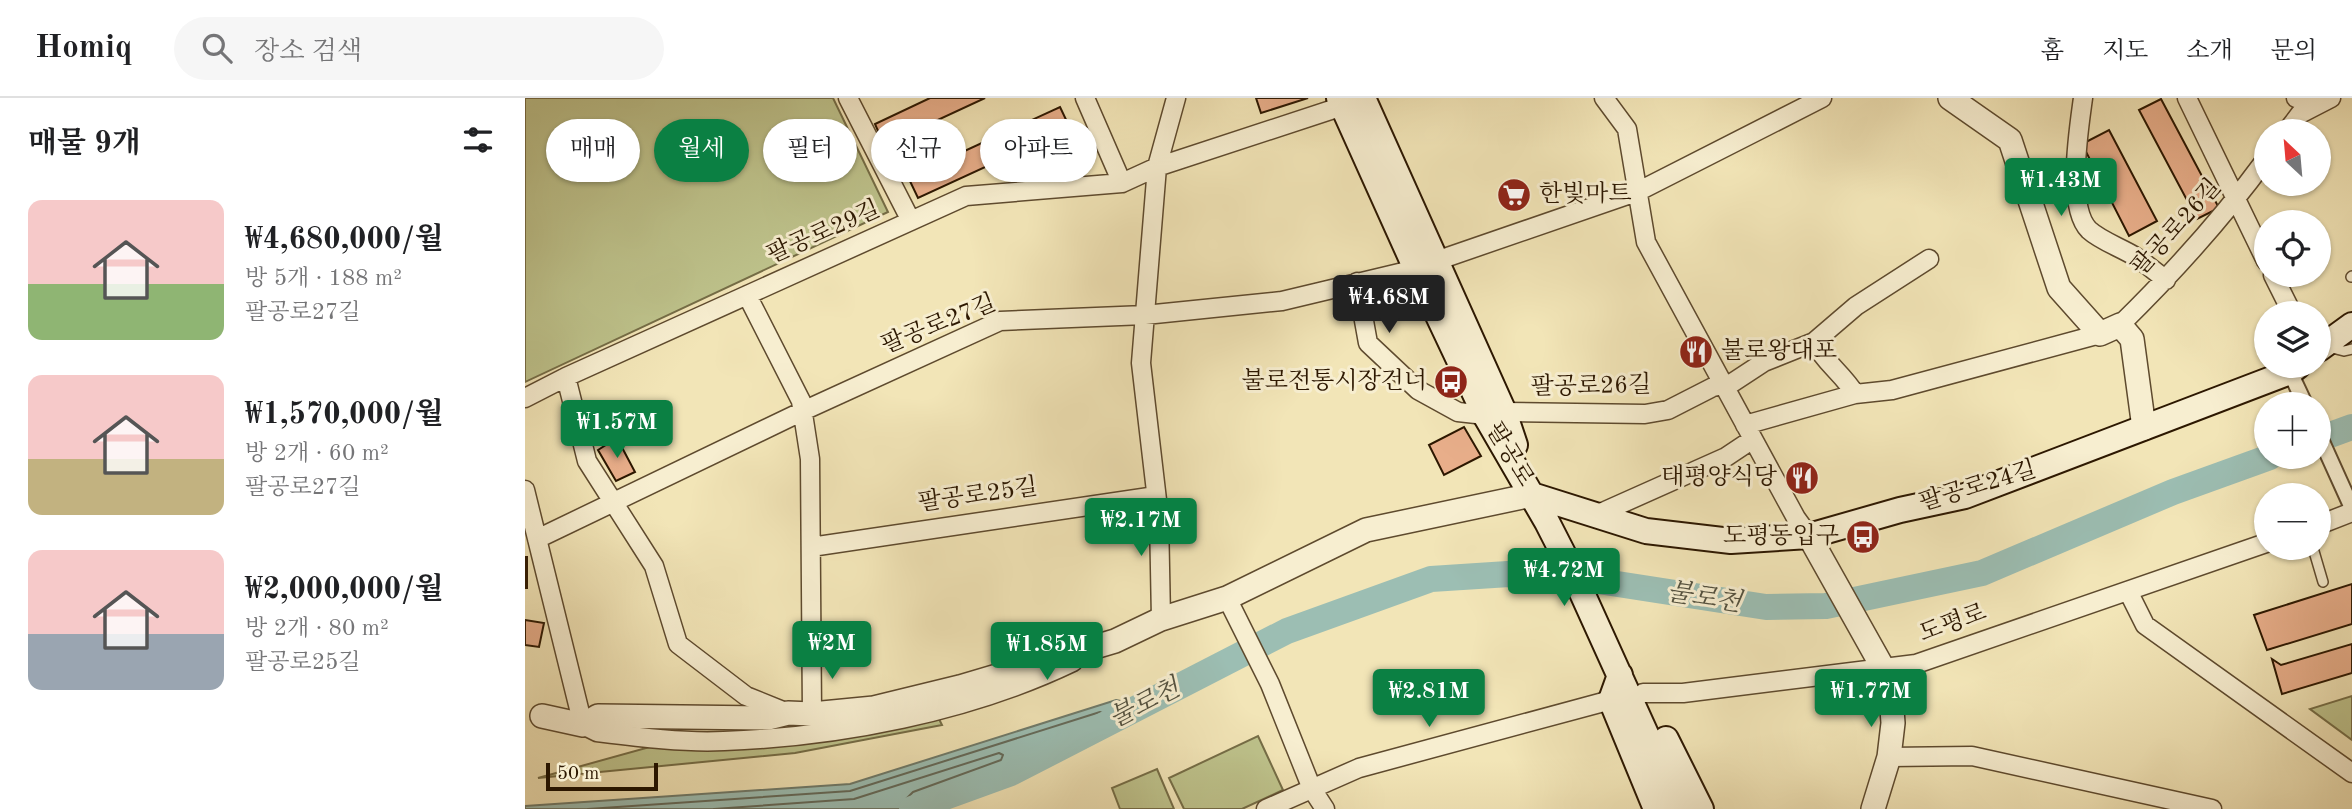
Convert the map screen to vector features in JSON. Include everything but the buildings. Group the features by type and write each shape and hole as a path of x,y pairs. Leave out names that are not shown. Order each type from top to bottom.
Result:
{"main road":[{"name":"팔공로","path":"1355,100 1494,413 1620,675"},
{"path":"2331,340 2352,325"},
{"name":"팔공로24길","path":"1532,495 1646,531 1731,541 1812,541 1901,510 1965,496 2271,378"},
{"path":"1620,675 1643,693 1701,809"},
{"path":"1620,675 1611,700 1656,809"},
{"path":"1620,675 1680,809"}],"street":[{"path":"848,98 911,221"},
{"path":"1085,98 1122,183"},
{"path":"1161,619 1156,496 1141,363 1157,167 1176,98"},
{"path":"1604,98 1627,129"},
{"path":"1614,98 1627,129 1646,242 1749,432 1883,668 1893,708 1889,757 1873,809"},
{"name":"팔공로27길","path":"537,539 803,411 1000,321 1145,315 1282,301 1426,265 1639,191 1822,98"},
{"path":"1949,98 2010,140 2059,288 2110,330 2132,339 2144,428"},
{"path":"2083,98 2076,182 2081,218 2090,231 2139,259 2166,280"},
{"path":"2187,98 2254,237"},
{"path":"2296,98 2324,102"},
{"name":"팔공로29길","path":"525,398 966,195 1122,183 1157,167 1355,100"},
{"path":"2296,119 2300,114 2324,102"},
{"name":"팔공로26길","path":"2110,330 2166,280 2254,175"},
{"name":"팔공로26길","path":"1357,282 1368,343 1418,390 1458,412 1656,413 1668,410 1713,387 1732,383 1764,362 1814,342 1856,306 1929,259"},
{"path":"747,295 801,401 803,411 810,459 813,714"},
{"path":"1596,516 1726,457 1749,432 1855,394 1892,390 2110,330"},
{"path":"1814,342 1819,353 1847,381 1855,394"},
{"path":"566,377 587,461 654,566 678,644 746,696 788,713"},
{"path":"2331,462 2352,510 2331,520"},
{"path":"525,490 583,725"},
{"path":"533,715 583,725 597,732 722,741 839,732 942,709 1043,676 1161,619 1230,605 1366,530 1532,495"},
{"name":"팔공로25길","path":"811,547 1156,496"},
{"name":"도평로","path":"1643,693 1683,693 1916,664 2254,547"},
{"path":"2128,591 2145,625 2352,773"},
{"path":"1230,605 1270,684 1312,789 1325,809"},
{"path":"583,725 598,716 768,718 788,713 813,714 874,708 960,687 1115,641"},
{"path":"1266,809 1359,768 1611,700"},
{"path":"1889,757 1972,756 2212,809"}],"lane":[{"path":"2331,349 2352,349"},
{"path":"2317,560 2323,582"}],"green space":[{"path":"525,98 833,98 843,119 763,119 763,182 857,182 857,148 871,182 874,182 888,212 525,382"},
{"path":"2352,696 2352,740 2310,709"},
{"path":"936,713 942,725 795,753 538,778 682,738 726,745"},
{"path":"1258,736 1283,790 1242,809 1184,809 1169,778"},
{"path":"1157,769 1174,809 1120,809 1112,788"}],"water":[{"path":"1116,700 1144,706 1011,773 912,809 525,809 525,806 850,784"}],"waterway":[{"name":"불로천","path":"2331,435 2352,427"},
{"name":"불로천","path":"912,809 1011,773 1287,631 1431,579 1540,572 1766,607 1826,606 1982,573 2173,492 2254,463"}],"place":[{"name":"한빛마트","path":"1514,195"},
{"name":"불로왕대포","path":"1696,352"},
{"name":"불로전통시장건너","path":"1451,382"},
{"name":"태평양식당","path":"1802,478"},
{"name":"도평동입구","path":"1863,537"}]}
